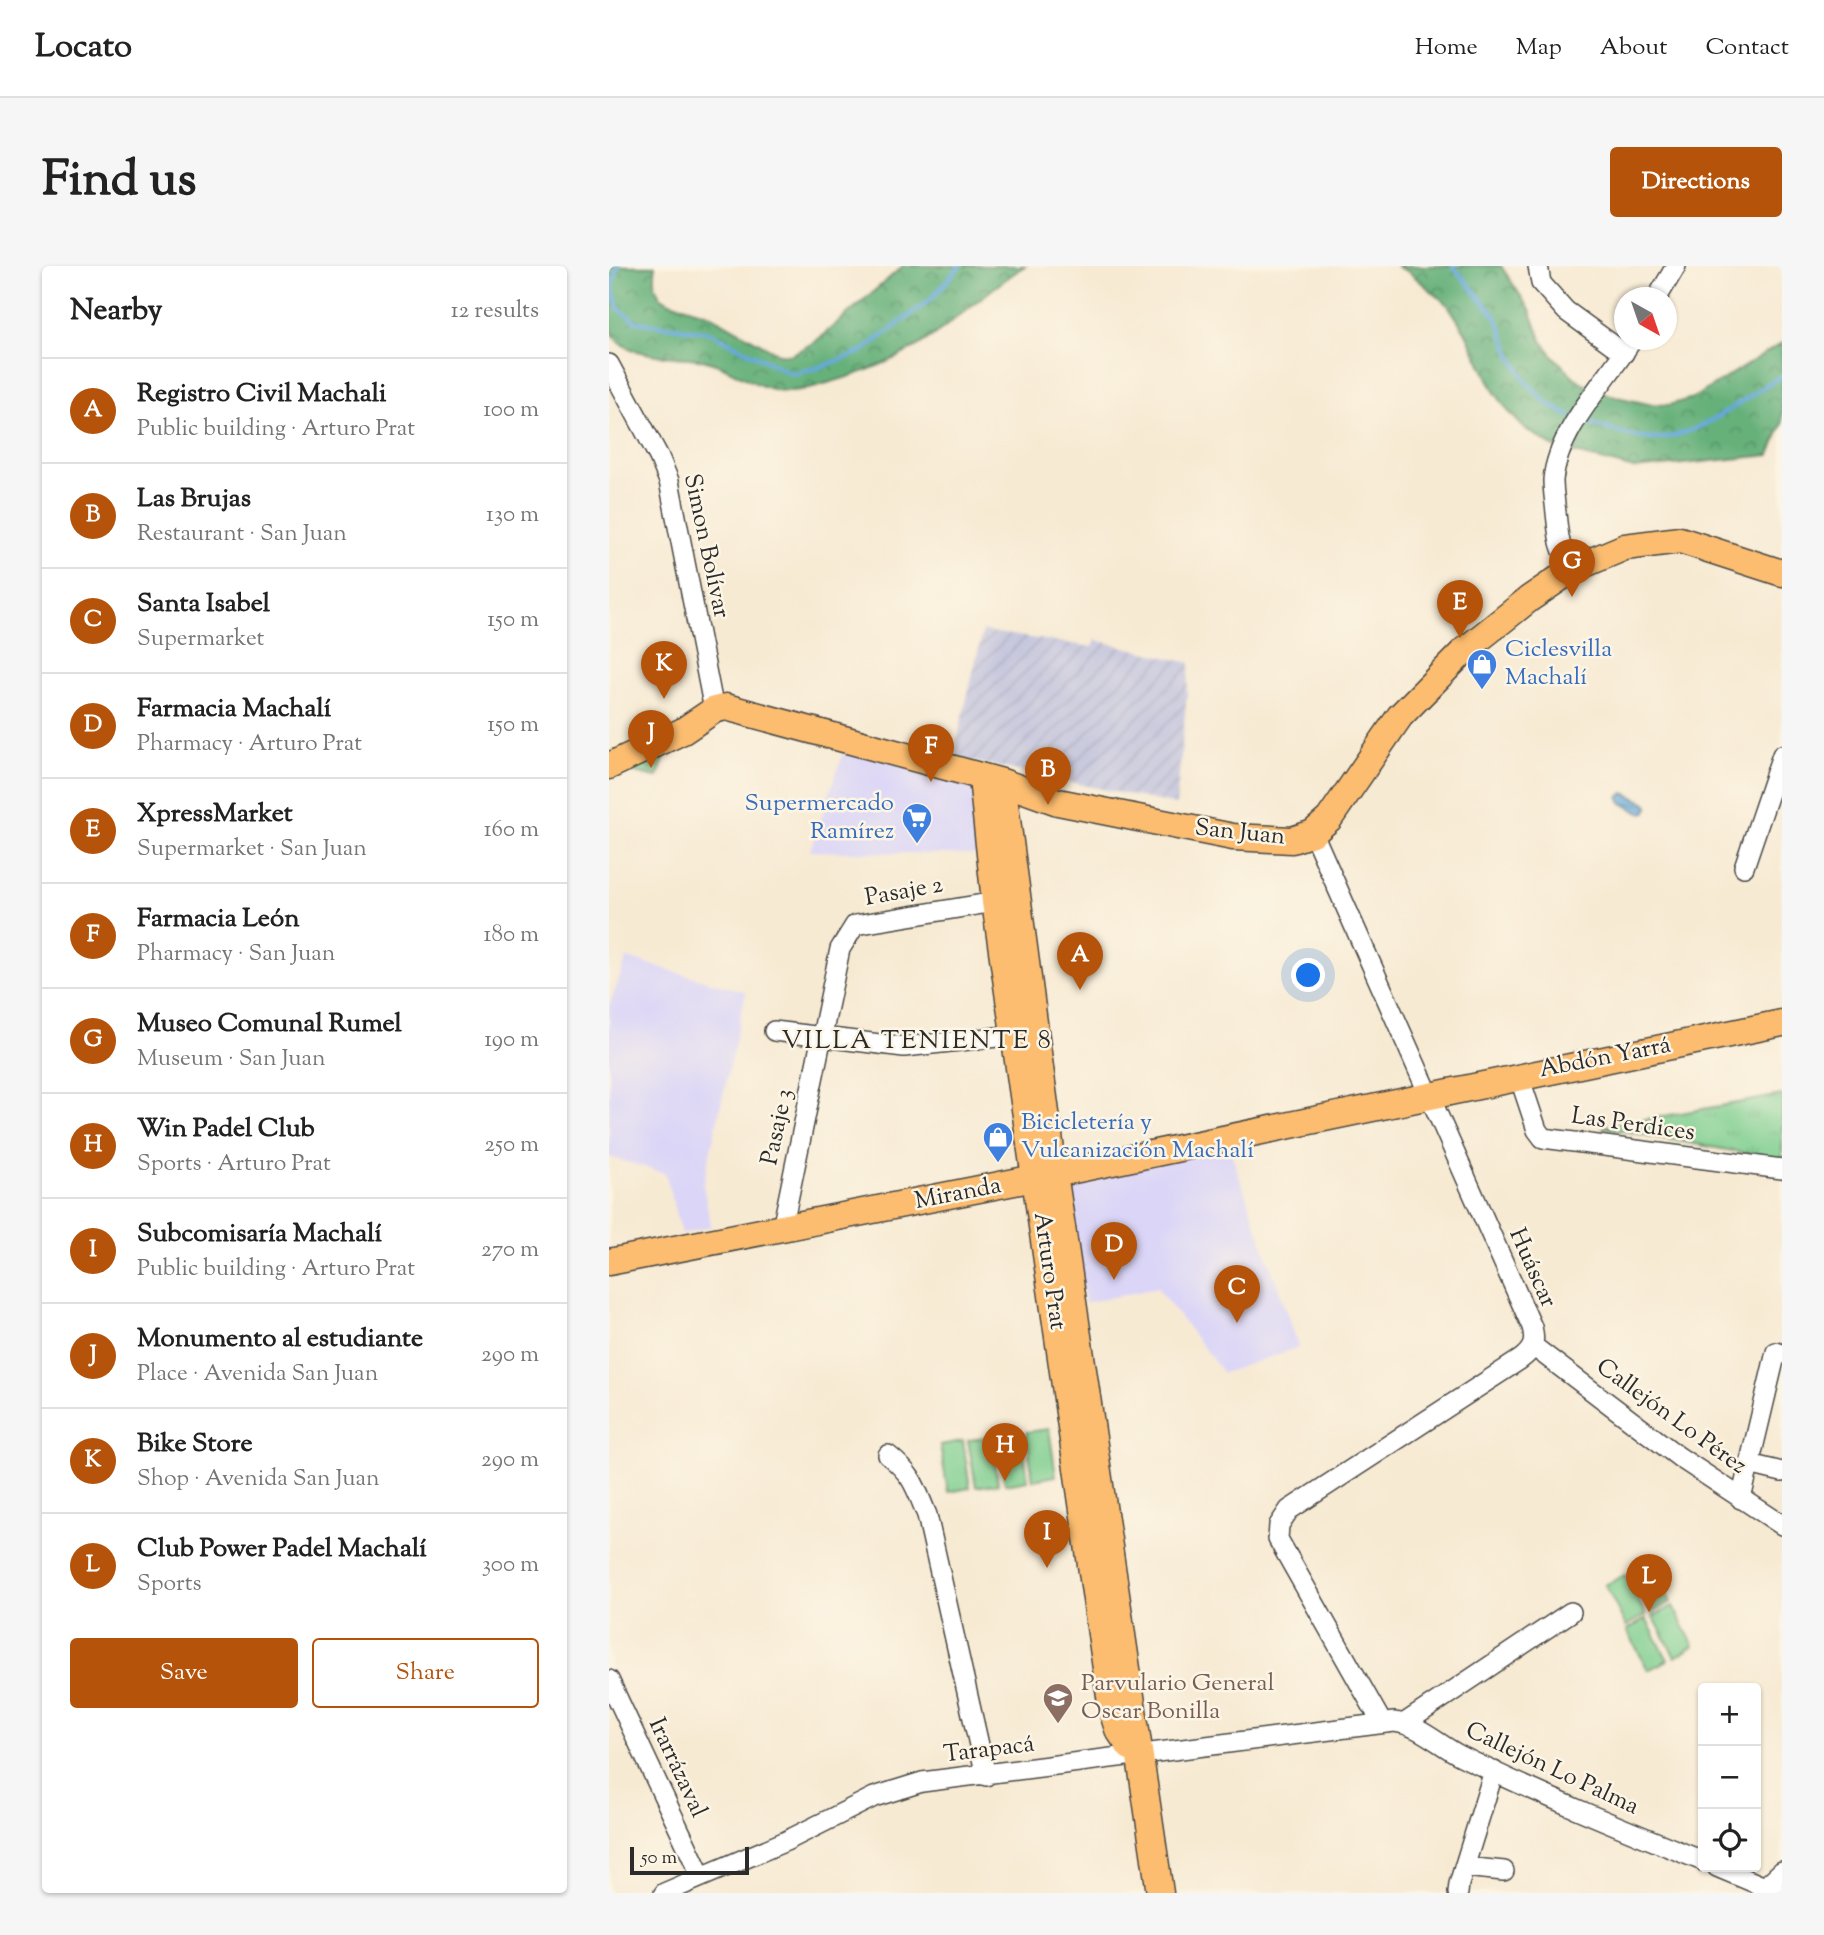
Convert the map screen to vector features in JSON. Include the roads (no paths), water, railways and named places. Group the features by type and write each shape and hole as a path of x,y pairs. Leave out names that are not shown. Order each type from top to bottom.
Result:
{"main road":[{"name":"San Juan","path":"714,710 726,707 738,710 992,780 1058,802 1233,837 1292,840 1313,834 1335,812 1382,741 1409,706 1465,650 1529,599 1573,569 1625,547 1680,540 1782,573"},
{"path":"609,766 683,731 714,710"},
{"name":"Arturo Prat","path":"992,780 995,902 1016,1035 1045,1176"},
{"name":"Arturo Prat","path":"992,780 1045,1176 1160,1893"},
{"name":"Abdón Yarrá","path":"1429,1095 1782,1023"},
{"name":"Miranda","path":"609,1262 1045,1176 1429,1095"}],"street":[{"path":"1538,266 1541,283 1566,312 1614,338"},
{"path":"1664,287 1676,266"},
{"path":"1573,569 1561,551 1553,482 1557,462 1565,440 1625,350"},
{"name":"Simon Bolívar","path":"609,364 669,481 714,710"},
{"path":"1744,867 1782,755"},
{"name":"Huáscar","path":"1313,834 1532,1327 1535,1341 1521,1359 1289,1510 1279,1525 1278,1539 1382,1723"},
{"name":"Pasaje 2","path":"823,1036 840,949 855,925 995,902"},
{"path":"774,1031 904,1047 1016,1035"},
{"name":"Pasaje 3","path":"782,1229 823,1036"},
{"name":"Las Perdices","path":"1519,1076 1537,1130 1543,1138 1782,1169"},
{"name":"Callejón Lo Pérez","path":"1533,1346 1642,1430 1782,1525"},
{"path":"1741,1499 1779,1353"},
{"path":"888,1455 906,1469 927,1515 986,1776"},
{"path":"1749,1464 1782,1472"},
{"path":"1382,1723 1405,1723 1571,1612"},
{"name":"Irarrázaval","path":"609,1680 701,1876"},
{"name":"Tarapacá","path":"664,1893 786,1841 895,1790 922,1782 986,1776 1382,1723"},
{"name":"Callejón Lo Palma","path":"1405,1723 1458,1754 1494,1771 1590,1815 1698,1859"},
{"path":"1458,1893 1494,1771"},
{"path":"1464,1867 1504,1871"},
{"path":"1729,1872 1772,1890 1782,1871"}],"water":[{"path":"1624,793 1647,803 1649,806 1646,812 1640,813 1622,803 1619,797"}],"waterway":[{"path":"618,266 612,286 618,308 636,322 709,332 792,374 861,352 931,299 960,266"},
{"path":"1453,266 1496,317 1511,355 1526,382 1548,404 1570,416"},
{"path":"1582,420 1629,435 1663,438 1681,434 1717,418 1782,376"}],"place":[{"name":"Museo Comunal Rumel","path":"1572,597"},
{"name":"XpressMarket","path":"1460,638"},
{"name":"Ciclesvilla Machalí","path":"1482,691"},
{"name":"Bike Store","path":"664,699"},
{"name":"Monumento al estudiante","path":"651,768"},
{"name":"Farmacia León","path":"931,782"},
{"name":"Las Brujas","path":"1048,805"},
{"name":"Supermercado Ramírez","path":"917,845"},
{"name":"Registro Civil Machali","path":"1080,990"},
{"name":"Bicicletería y Vulcanización Machalí","path":"998,1164"},
{"name":"Farmacia Machalí","path":"1114,1280"},
{"name":"Santa Isabel","path":"1237,1323"},
{"name":"Win Padel Club","path":"1005,1481"},
{"name":"Subcomisaría Machalí","path":"1047,1568"},
{"name":"Club Power Padel Machalí","path":"1649,1612"},
{"name":"Parvulario General Oscar Bonilla","path":"1058,1725"}],"district":[{"name":"VILLA TENIENTE 8","path":"917,1041"}]}
